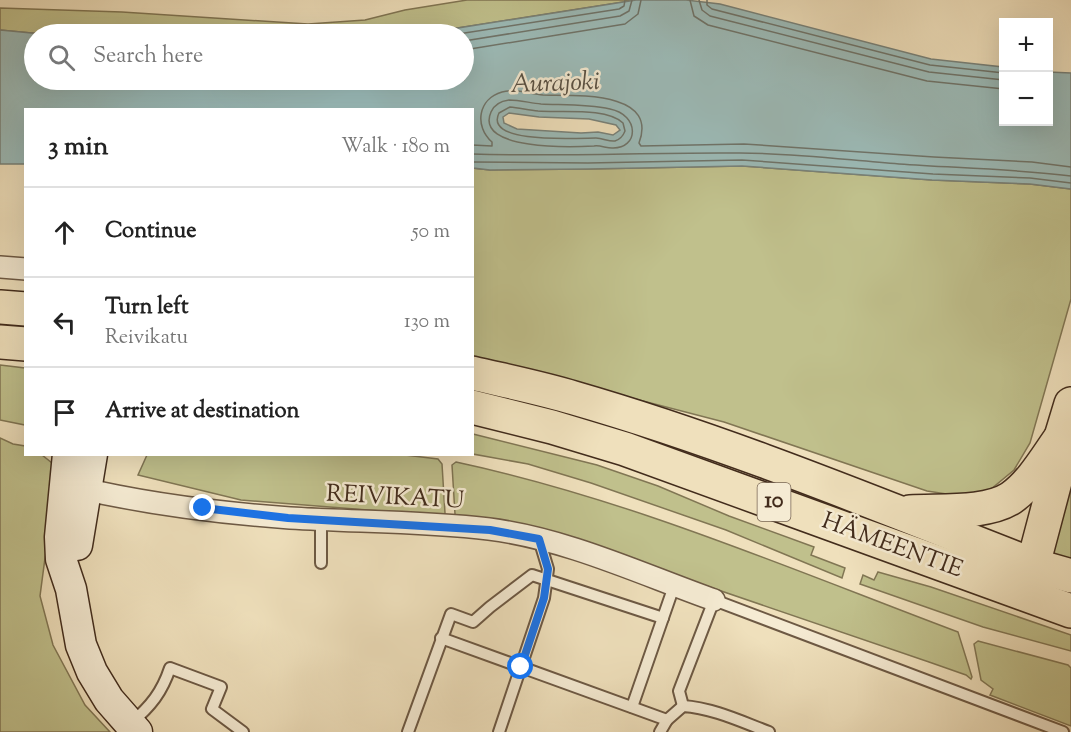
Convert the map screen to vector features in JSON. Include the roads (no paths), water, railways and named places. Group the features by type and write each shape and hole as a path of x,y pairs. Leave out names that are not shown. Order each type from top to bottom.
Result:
{"highway":[{"path":"0,307 24,309"},
{"path":"0,342 24,345"},
{"name":"HÄMEENTIE","path":"474,373 572,397 640,418 746,455 1032,565 1071,576"},
{"path":"1039,600 1032,565 1056,478 1061,437 1071,404"},
{"name":"HÄMEENTIE","path":"474,408 552,427 624,449 1071,612"},
{"path":"899,513 973,510 996,506 1011,498 1024,486 1061,437"}],"street":[{"path":"0,267 24,269"},
{"path":"68,456 76,487"},
{"path":"91,456 76,487 61,548 62,559 71,589 81,645 92,672 109,700 133,729"},
{"name":"REIVIKATU","path":"76,487 203,508 321,519 490,530 539,539 575,549 714,600"}],"lane":[{"path":"321,519 321,563"},
{"path":"499,732 544,598 548,569 539,539"},
{"path":"408,732 451,614 473,622 532,575 663,618"},
{"path":"632,707 674,586"},
{"path":"683,706 679,691 714,600 1064,732"},
{"path":"441,638 667,720"},
{"path":"133,729 164,686 170,668 221,687 212,709 237,730"},
{"path":"660,732 667,720 683,706 717,713 769,732"}],"water":[{"name":"Aurajoki","path":"636,0 686,0 720,4 931,59 999,67 999,126 1053,126 1053,72 1071,73 1071,189 1030,184 932,180 742,166 490,170 474,168 474,108 24,108 24,164 0,164 0,30 24,32 24,90 474,90 474,26","holes":["509,113 589,119 616,125 620,130 613,135 598,132 517,129 504,123 503,117"]}]}
